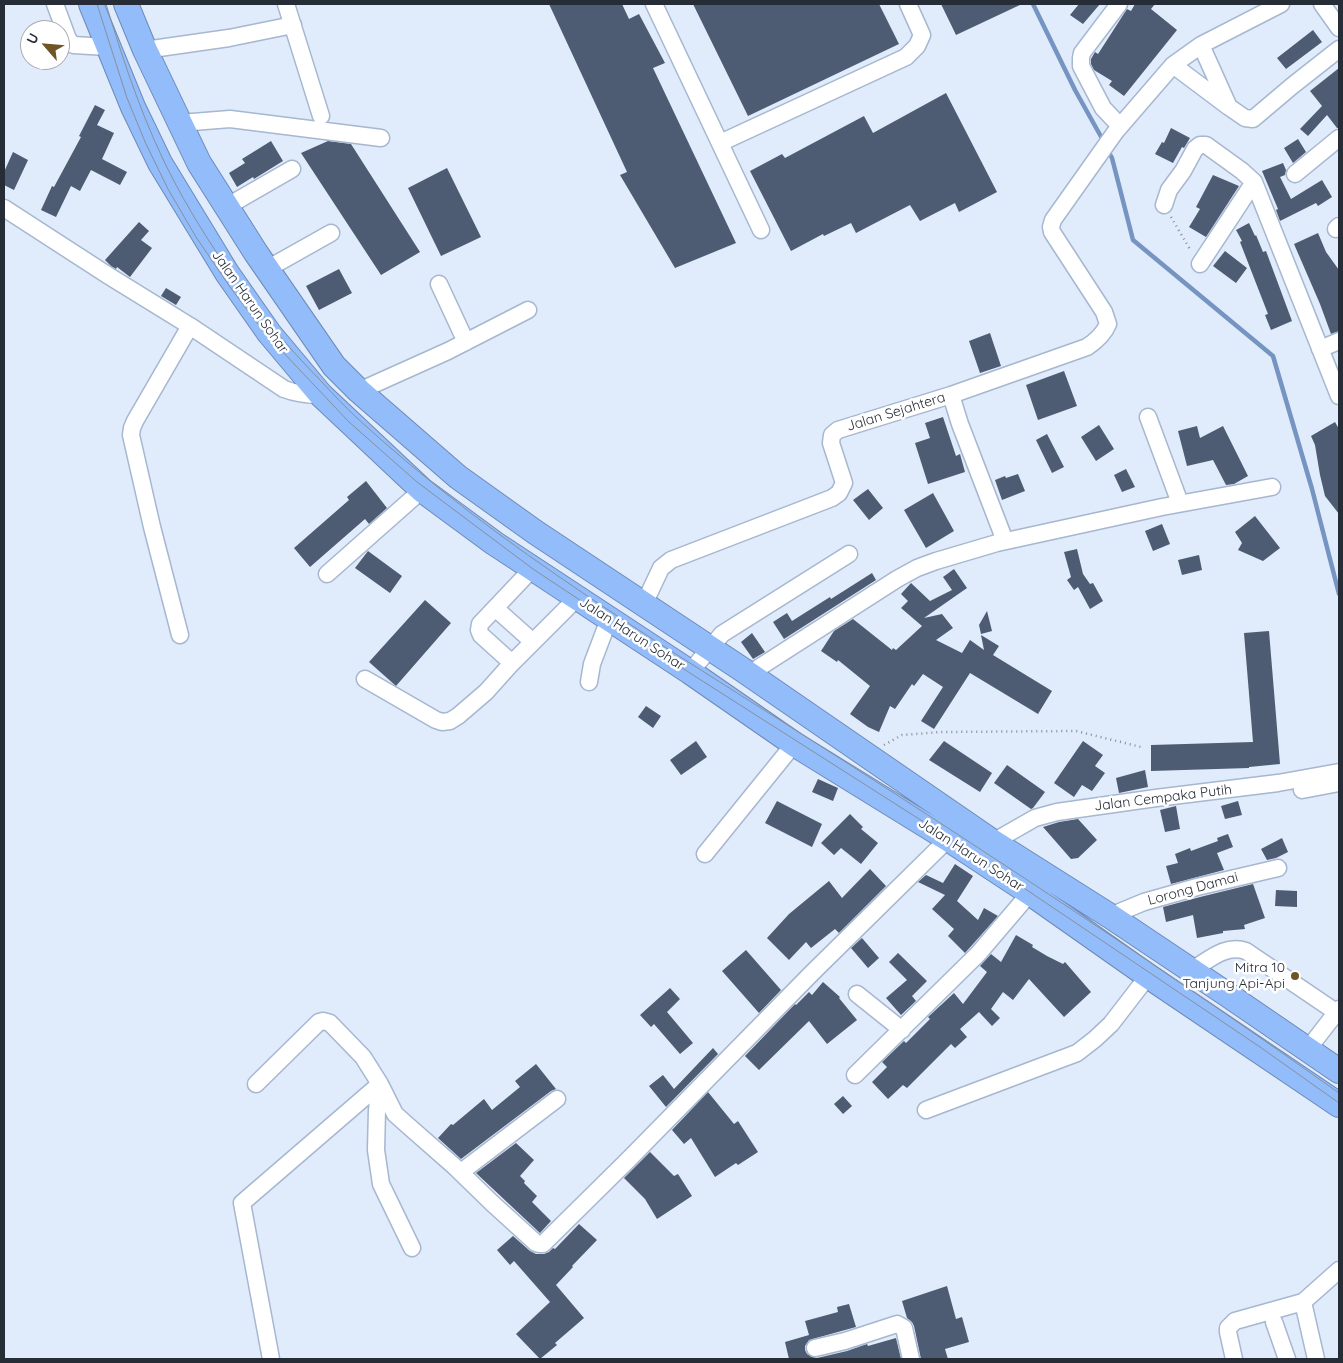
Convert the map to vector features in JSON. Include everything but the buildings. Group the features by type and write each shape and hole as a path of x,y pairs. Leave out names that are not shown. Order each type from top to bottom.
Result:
{"highway":[{"name":"Jalan Harun Sohar","path":"91,4 133,108 160,163 227,273 264,326 321,395 422,490 494,543 690,672 794,744 948,839 1030,893 1148,976 1339,1105"},
{"name":"Jalan Harun Sohar","path":"126,4 198,162 267,269 334,366 359,391 458,477 535,532 749,674 993,842 1192,970 1339,1071"}],"street":[{"path":"286,4 321,116"},
{"path":"654,4 761,230"},
{"path":"720,143 906,57 917,46 922,35 908,4"},
{"path":"1119,4 1082,53 1081,58 1081,66 1103,108 1118,129 1173,65 1201,45 1281,4"},
{"path":"1322,4 1339,28"},
{"path":"53,6 68,39 73,45 108,47"},
{"path":"146,50 229,38 293,25"},
{"path":"1201,45 1229,107"},
{"path":"1173,65 1245,118 1253,119 1339,49"},
{"path":"180,123 230,119 382,138"},
{"name":"Jalan Sejahtera","path":"644,604 661,568 671,560 823,501 839,493 844,483 831,443 832,435 838,430 951,395 1087,347 1097,339 1108,324 1104,312 1052,232 1051,227 1053,220 1118,129"},
{"path":"1295,174 1339,138"},
{"path":"1164,205 1169,190 1183,171 1195,149 1200,145 1206,145 1254,182 1339,396"},
{"path":"226,207 292,169"},
{"path":"1200,264 1254,182"},
{"path":"4,208 284,388 303,395 321,395"},
{"path":"267,269 331,233"},
{"path":"439,284 466,342"},
{"path":"359,391 466,342 528,310"},
{"path":"180,635 152,527 131,434 135,421 190,326"},
{"path":"1320,349 1339,341"},
{"path":"951,395 960,424 1006,540"},
{"path":"1148,417 1180,503"},
{"path":"749,674 916,568 1006,540 1180,503 1272,487"},
{"path":"327,574 422,490"},
{"path":"690,672 722,634 849,554"},
{"path":"512,663 481,635 479,630 480,624 533,568"},
{"path":"365,679 436,720 442,722 450,721 486,692 512,663 578,598"},
{"path":"495,608 533,642"},
{"path":"590,682 592,664 609,619"},
{"path":"705,854 794,744"},
{"name":"Jalan Cempaka Putih","path":"993,842 1035,818 1057,812 1278,783 1339,772"},
{"path":"1302,790 1339,783"},
{"path":"256,1084 318,1022 323,1021 330,1024 363,1058 396,1114 536,1243 542,1244 948,839"},
{"name":"Lorong Damai","path":"1110,916 1144,902 1197,887 1278,868"},
{"path":"856,1075 978,954 1030,893"},
{"path":"1192,970 1222,951 1232,948 1239,949 1246,951 1338,1010 1308,1049"},
{"path":"926,1110 1077,1053 1111,1024 1148,976"},
{"path":"857,994 902,1030"},
{"path":"380,1084 376,1150 381,1184 412,1248"},
{"path":"271,1359 242,1203 380,1084"},
{"path":"461,1172 557,1099"},
{"path":"1234,1359 1228,1328 1235,1321 1303,1302 1339,1270"},
{"path":"1303,1302 1315,1359"},
{"path":"1274,1322 1287,1359"},
{"path":"815,1348 897,1324 904,1328 911,1359"}],"path":[{"path":"1164,205 1200,264"},
{"path":"869,756 902,735 941,732 1076,731 1141,747"}],"waterway":[{"path":"1033,4 1075,90 1104,142"},
{"path":"1107,149 1112,158 1133,240 1273,356 1312,489 1339,594"}],"tram line":[{"path":"97,4 127,98 146,144 168,189 196,237 264,332 349,422 417,482 533,569 693,675 963,847 1260,1047 1339,1103"},
{"path":"106,4 145,119 165,163 191,212 224,263 260,312 300,359 357,418 412,466 527,555 648,636 1025,878 1339,1093"}],"place":[{"name":"Mitra 10 Tanjung Api-Api","path":"1295,976"}]}
